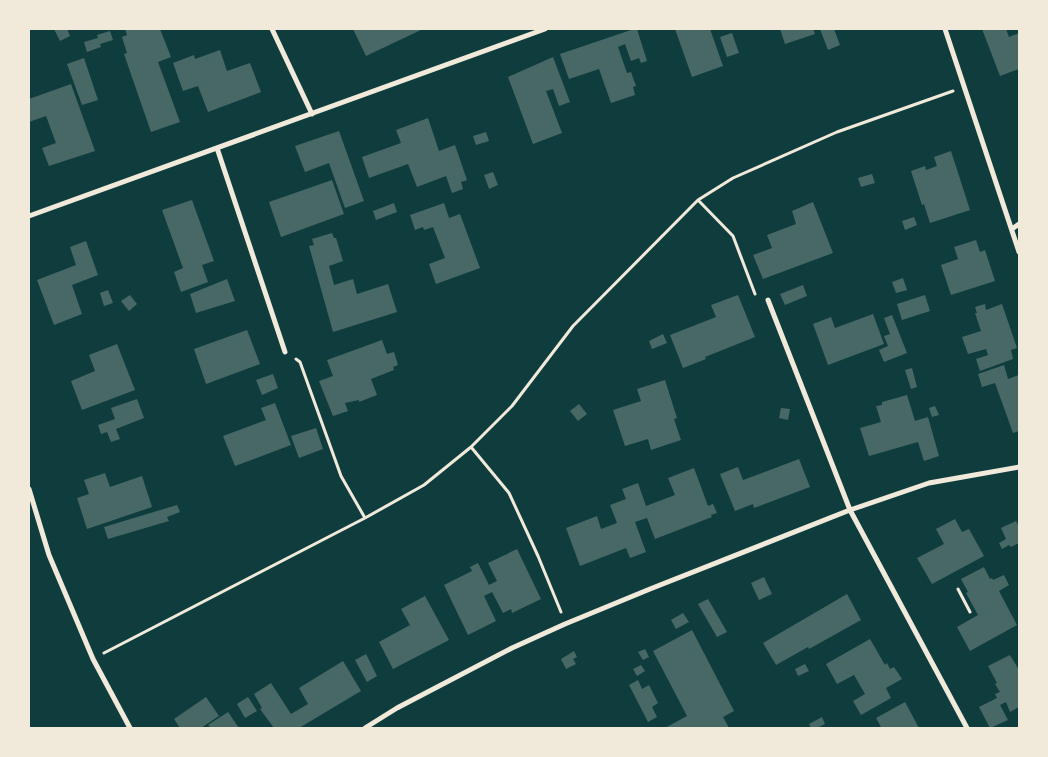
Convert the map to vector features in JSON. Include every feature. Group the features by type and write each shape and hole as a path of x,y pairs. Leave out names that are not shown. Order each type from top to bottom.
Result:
{"street":[{"path":"272,29 312,114"},
{"path":"29,216 545,29"},
{"path":"945,29 1019,252"},
{"path":"217,148 285,352"},
{"path":"1012,229 1019,224"},
{"path":"768,300 850,510 966,728"},
{"path":"365,728 397,708 512,648 565,624 850,510 929,483 1019,467"},
{"path":"29,489 49,555 93,659 130,728"}],"path":[{"path":"93,659 365,518 424,485 472,447 512,406 573,326 698,200 733,178 836,132 964,87"},
{"path":"698,200 732,236 756,296 768,300"},
{"path":"285,352 300,362 341,476 365,518"},
{"path":"472,447 508,493 538,556 565,624"},
{"path":"958,589 970,612"}],"building":[{"path":"54,29 67,29 70,36 60,41"},
{"path":"125,29 160,29 171,57 158,62 180,122 151,132 124,54 127,53 122,37 127,35"},
{"path":"353,29 423,29 366,56"},
{"path":"637,29 647,61 641,63 639,58 631,61 625,44 618,47 627,73 631,72 636,86 633,87 635,95 611,103 599,69 569,79 560,54"},
{"path":"675,29 710,29 723,66 692,77"},
{"path":"780,29 813,29 815,34 785,44"},
{"path":"820,29 834,29 840,45 828,50"},
{"path":"982,29 1006,29 1009,37 1019,33 1019,69 1000,76"},
{"path":"110,31 113,40 100,44 101,47 87,52 84,42 98,38 97,35"},
{"path":"732,33 739,53 727,57 720,37"},
{"path":"220,50 227,71 250,63 261,92 208,112 198,86 183,91 173,63 194,55 195,59"},
{"path":"553,57 570,102 559,106 553,89 546,91 562,133 533,144 508,77"},
{"path":"84,58 98,100 82,105 67,64"},
{"path":"71,84 95,151 49,166 42,148 56,143 46,116 29,122 29,99"},
{"path":"428,118 439,151 455,145 467,180 461,182 463,189 452,193 446,176 417,187 408,164 369,178 362,157 401,143 396,130"},
{"path":"339,131 364,201 345,208 329,163 305,172 295,146"},
{"path":"486,132 489,141 476,145 473,136"},
{"path":"951,151 970,210 930,223 911,171 925,166 926,170 937,166 934,157"},
{"path":"493,172 498,185 489,189 484,175"},
{"path":"872,174 875,183 861,187 858,178"},
{"path":"332,180 344,214 281,237 269,202"},
{"path":"192,200 214,261 202,265 208,282 181,292 174,272 183,268 162,210"},
{"path":"813,202 833,253 763,279 753,255 772,248 767,235 796,224 792,211"},
{"path":"394,203 397,212 376,220 373,211"},
{"path":"444,203 449,218 460,214 480,268 436,284 429,264 445,258 433,227 424,230 423,227 415,230 410,215"},
{"path":"914,217 917,225 905,230 902,221"},
{"path":"332,233 334,238 336,238 343,261 329,266 334,285 353,279 357,294 388,284 397,312 333,332 309,246 314,245 312,239"},
{"path":"976,240 980,252 985,250 995,281 951,295 941,265 958,259 954,247"},
{"path":"86,241 98,275 72,285 82,314 54,325 37,280 76,265 70,247"},
{"path":"903,278 907,290 896,293 892,282"},
{"path":"227,279 235,301 196,313 190,294"},
{"path":"803,285 807,296 785,305 780,294"},
{"path":"108,290 113,303 104,306 100,293"},
{"path":"130,295 137,304 129,311 121,301"},
{"path":"738,295 755,337 683,368 670,335 716,317 711,305"},
{"path":"925,295 930,311 902,320 897,304"},
{"path":"985,304 986,310 1002,304 1017,348 1011,350 1013,359 980,371 976,359 988,355 986,349 968,354 962,337 981,331 975,307"},
{"path":"873,314 884,344 828,365 813,324 831,317 835,328"},
{"path":"892,315 907,353 884,362 879,350 888,346 884,336 890,334 884,318"},
{"path":"247,330 260,364 206,384 194,349"},
{"path":"663,334 667,343 652,349 649,341"},
{"path":"382,340 387,354 394,352 398,365 393,367 394,370 371,379 377,395 359,402 359,400 345,403 348,411 333,416 319,381 333,376 327,360"},
{"path":"117,344 135,390 82,410 71,381 95,371 89,355"},
{"path":"1004,365 1008,379 1019,375 1019,431 1013,433 995,383 982,387 978,374"},
{"path":"912,368 917,387 911,389 905,370"},
{"path":"273,374 278,388 262,395 256,380"},
{"path":"665,380 677,418 674,419 681,440 651,450 648,439 625,446 613,410 641,401 637,389"},
{"path":"907,395 915,421 928,417 939,456 924,461 918,442 869,456 860,428 881,422 876,406 882,405 882,402"},
{"path":"137,399 144,418 116,429 120,439 111,442 107,432 101,434 98,425 115,419 111,408"},
{"path":"275,403 291,445 235,466 223,436 266,420 261,408"},
{"path":"579,404 587,414 578,421 570,411"},
{"path":"935,406 939,415 932,417 929,408"},
{"path":"781,408 790,409 788,420 779,418"},
{"path":"316,428 323,449 299,458 291,436"},
{"path":"799,459 810,487 754,508 753,504 735,511 720,474 738,467 743,480"},
{"path":"694,468 708,506 713,504 717,513 711,515 712,517 655,539 647,518 635,522 646,552 630,558 626,548 580,566 566,528 597,516 601,529 617,523 610,505 626,499 622,489 638,483 646,506 675,495 668,478"},
{"path":"105,473 110,487 142,476 152,507 87,529 77,498 89,494 84,480"},
{"path":"177,505 180,512 167,517 169,521 108,539 104,527"},
{"path":"955,519 962,532 969,529 984,556 932,584 917,558 944,544 936,529"},
{"path":"1016,521 1019,527 1019,543 1002,549 999,543 1006,539 1001,528"},
{"path":"517,549 541,599 512,613 511,609 503,613 492,592 484,596 496,621 468,635 444,585 472,571 470,567 478,563 489,585 497,581 488,563"},
{"path":"984,567 990,579 992,578 993,580 1004,575 1009,585 999,591 1017,625 970,651 957,627 978,615 961,579"},
{"path":"764,577 772,594 759,600 751,583"},
{"path":"847,594 861,620 776,665 763,643"},
{"path":"425,596 449,640 393,669 379,642 410,625 401,609"},
{"path":"708,599 727,632 717,637 698,604"},
{"path":"683,613 689,622 676,629 671,620"},
{"path":"692,630 734,711 723,717 729,728 665,728 687,716 653,651"},
{"path":"870,639 885,665 887,663 890,669 894,667 902,679 886,688 891,698 861,715 853,701 865,694 854,675 837,684 826,664"},
{"path":"645,649 649,657 643,660 638,652"},
{"path":"574,651 577,657 573,659 576,664 566,669 561,659"},
{"path":"366,654 377,676 367,682 355,660"},
{"path":"1010,655 1019,670 1019,707 1010,712 1006,702 1000,705 1008,720 990,728 979,707 997,698 995,694 1000,692 988,666"},
{"path":"343,661 361,691 299,728 274,728 260,709 262,708 254,694 271,683 291,714 308,704 299,688"},
{"path":"805,664 809,671 798,676 795,669"},
{"path":"641,665 645,671 637,676 633,669"},
{"path":"638,680 642,689 649,685 658,703 652,707 657,717 648,722 629,685"},
{"path":"206,697 219,716 201,728 180,728 174,719"},
{"path":"248,697 257,711 245,718 237,704"},
{"path":"905,702 919,728 879,728 881,727 876,718"},
{"path":"228,712 239,728 211,728 208,725"},
{"path":"822,717 825,724 817,728 811,728 809,724"}]}
